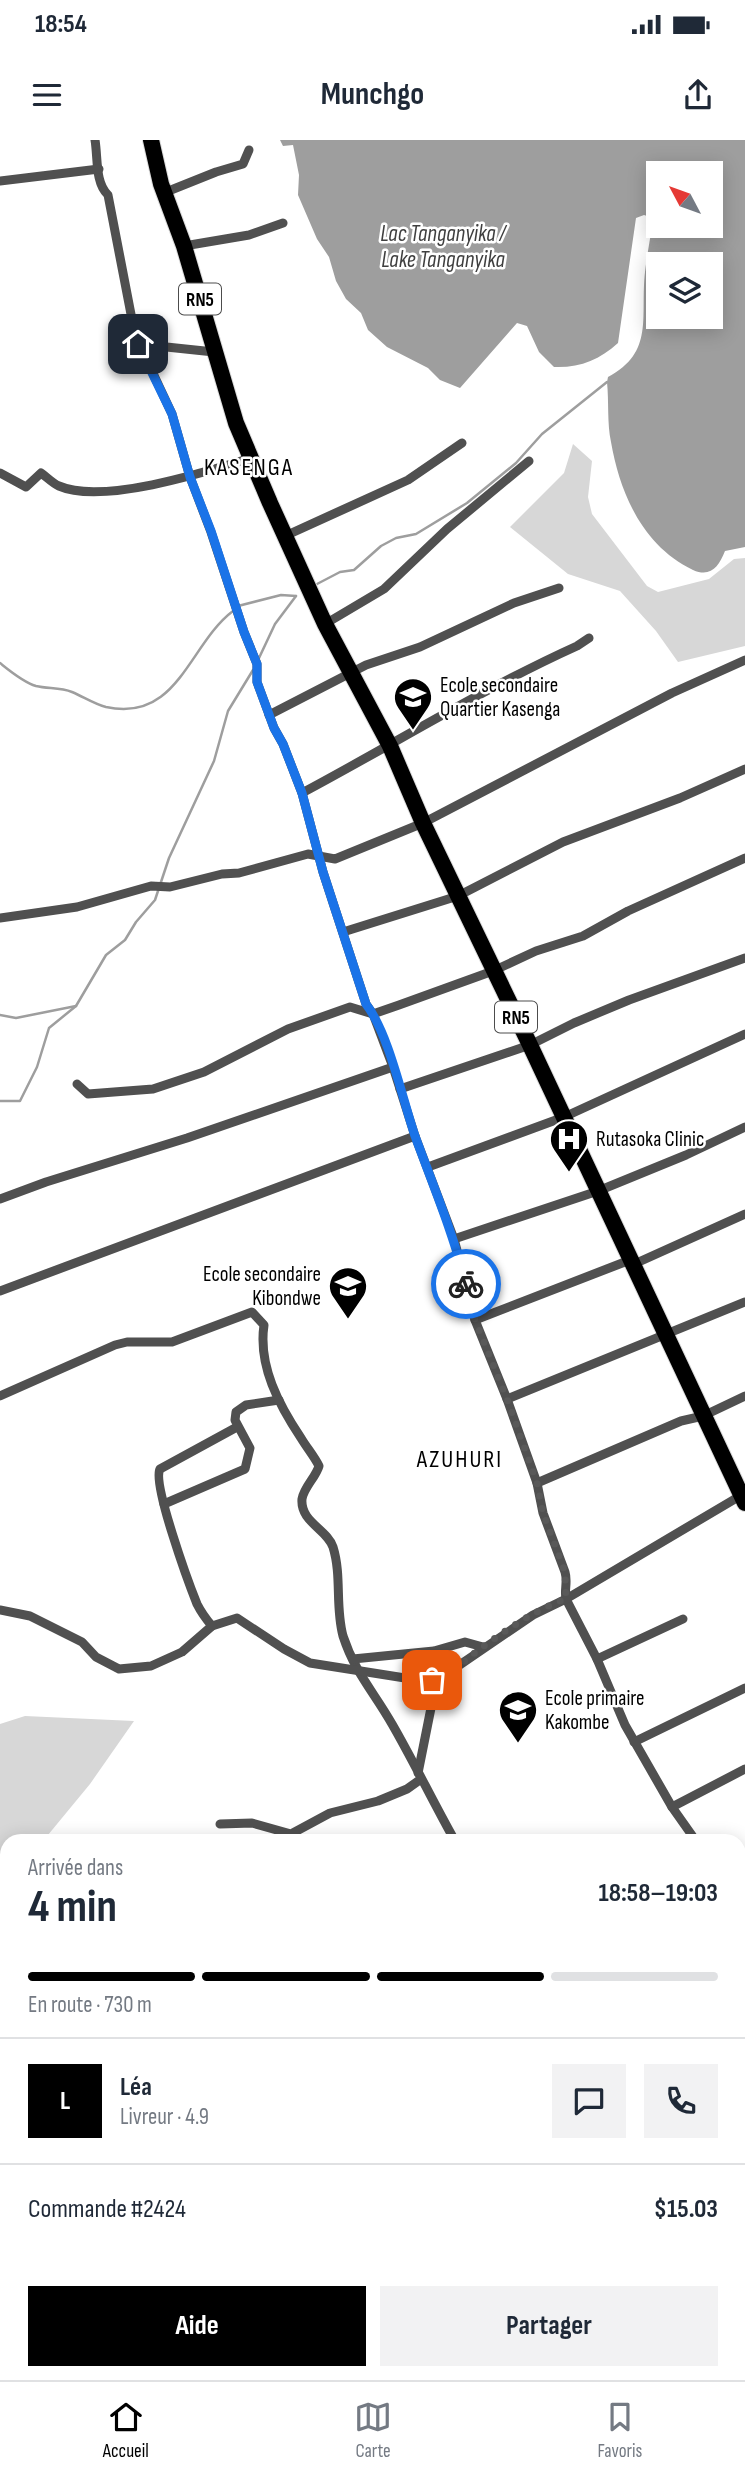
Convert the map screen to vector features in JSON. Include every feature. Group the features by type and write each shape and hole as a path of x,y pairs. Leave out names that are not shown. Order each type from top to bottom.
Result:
{"highway":[{"name":"RN5","path":"151,140 161,184 184,246 236,423 285,537 325,624 390,746 423,823 703,1416 744,1497"}],"street":[{"path":"95,140 99,181 108,195 135,335 172,414 190,477 257,664 257,682 302,793 366,1004 373,1014 393,1067 415,1136 454,1239 475,1320 537,1483 543,1513 565,1572 566,1599 597,1659 634,1742 691,1834"},
{"path":"166,192 243,164 248,150"},
{"path":"0,181 99,169"},
{"path":"184,246 249,235 282,223"},
{"path":"138,344 214,352"},
{"path":"285,537 408,480 462,443"},
{"path":"0,473 26,487 41,473 61,487 99,492 190,477 251,458"},
{"path":"325,624 384,589 447,529 529,461"},
{"path":"269,715 366,665 428,643 514,603 559,588"},
{"path":"302,793 390,746 469,699 589,638"},
{"path":"0,918 77,907 151,886 170,887 222,874 239,873 309,854 335,859 423,823 672,694 745,660"},
{"path":"343,932 458,896 563,842 680,798 745,769"},
{"path":"77,1084 88,1094 153,1089 204,1072 288,1029 350,1007 373,1014 494,971 536,951 583,936 628,911 745,858"},
{"path":"400,1089 530,1045 629,1000 745,958"},
{"path":"428,1167 564,1117 745,1034"},
{"path":"0,1199 46,1182 187,1139 393,1067"},
{"path":"454,1239 598,1191 686,1155 745,1127"},
{"path":"0,1291 415,1136"},
{"path":"475,1320 631,1263 745,1214"},
{"path":"507,1399 745,1302"},
{"path":"0,1396 115,1345 127,1342 172,1342 252,1312 264,1325 262,1350 265,1368 279,1399 319,1466 302,1503 310,1522 332,1544 338,1576 341,1626 357,1670 384,1709 451,1834"},
{"path":"537,1483 681,1421 703,1416 745,1396"},
{"path":"164,1504 245,1469 250,1448 237,1427 235,1415 240,1407 279,1399"},
{"path":"212,1626 198,1605 164,1504 158,1470 237,1427"},
{"path":"0,1610 30,1616 82,1642 96,1657 119,1669 151,1666 182,1651 212,1626 237,1618 310,1663 424,1681 454,1670 483,1647 542,1610 566,1599 744,1497"},
{"path":"597,1659 683,1619"},
{"path":"353,1658 433,1651 465,1642 483,1647"},
{"path":"220,1824 252,1824 291,1834 330,1813 346,1811 395,1795 419,1776 437,1678"},
{"path":"634,1742 745,1688"},
{"path":"673,1807 745,1769"}],"shaded area":[{"path":"573,444 592,461 588,497 592,514 647,586 658,592 709,579 734,559 745,558 745,646 678,662 656,631 620,591 568,574 510,527 564,473"},
{"path":"25,1716 134,1721 90,1784 49,1834 0,1834 0,1724"}],"water":[{"name":"Lac Tanganyika / Lake Tanganyika","path":"280,140 745,140 745,547 725,551 717,566 705,573 675,560 660,547 647,533 628,499 615,461 609,427 608,377 623,367 639,345 646,265 646,329 723,329 723,252 648,252 650,238 723,238 723,161 646,161 646,216 636,218 618,343 589,362 554,367 539,352 527,326 517,323 460,388 440,380 428,368 387,347 368,330 361,313 346,299 336,281 329,257 317,239 298,195 299,175 293,145 283,146"}],"waterway":[{"path":"317,584 340,572 354,570 381,546 396,538 416,534 467,503 516,463 542,434 607,382"},
{"path":"238,606 281,595 296,596"},
{"path":"259,658 275,624 296,596"},
{"path":"0,663 36,686 68,690 106,707 130,709 150,703 166,692 218,625 233,611"},
{"path":"0,1101 20,1101 37,1067 49,1028 76,1006 106,955 125,940 155,900 169,858 214,761 228,711 253,670"},
{"path":"0,1015 16,1018 76,1006"}],"way so far":[{"path":"432,1680 454,1670 483,1647 533,1615 566,1599 567,1580 543,1513 537,1483 475,1320 466,1284"}],"place":[{"name":"Ecole secondaire Quartier Kasenga","path":"413,731"},
{"name":"Rutasoka Clinic","path":"569,1173"},
{"name":"Ecole secondaire Kibondwe","path":"348,1320"},
{"name":"Ecole primaire Kakombe","path":"518,1744"}],"district":[{"name":"KASENGA","path":"249,467"},
{"name":"AZUHURI","path":"460,1459"}],"route":[{"path":"138,344 172,414 190,477 257,664 257,682 302,793 323,872 366,1004 373,1014 393,1067 415,1136 454,1239 466,1284"}]}
